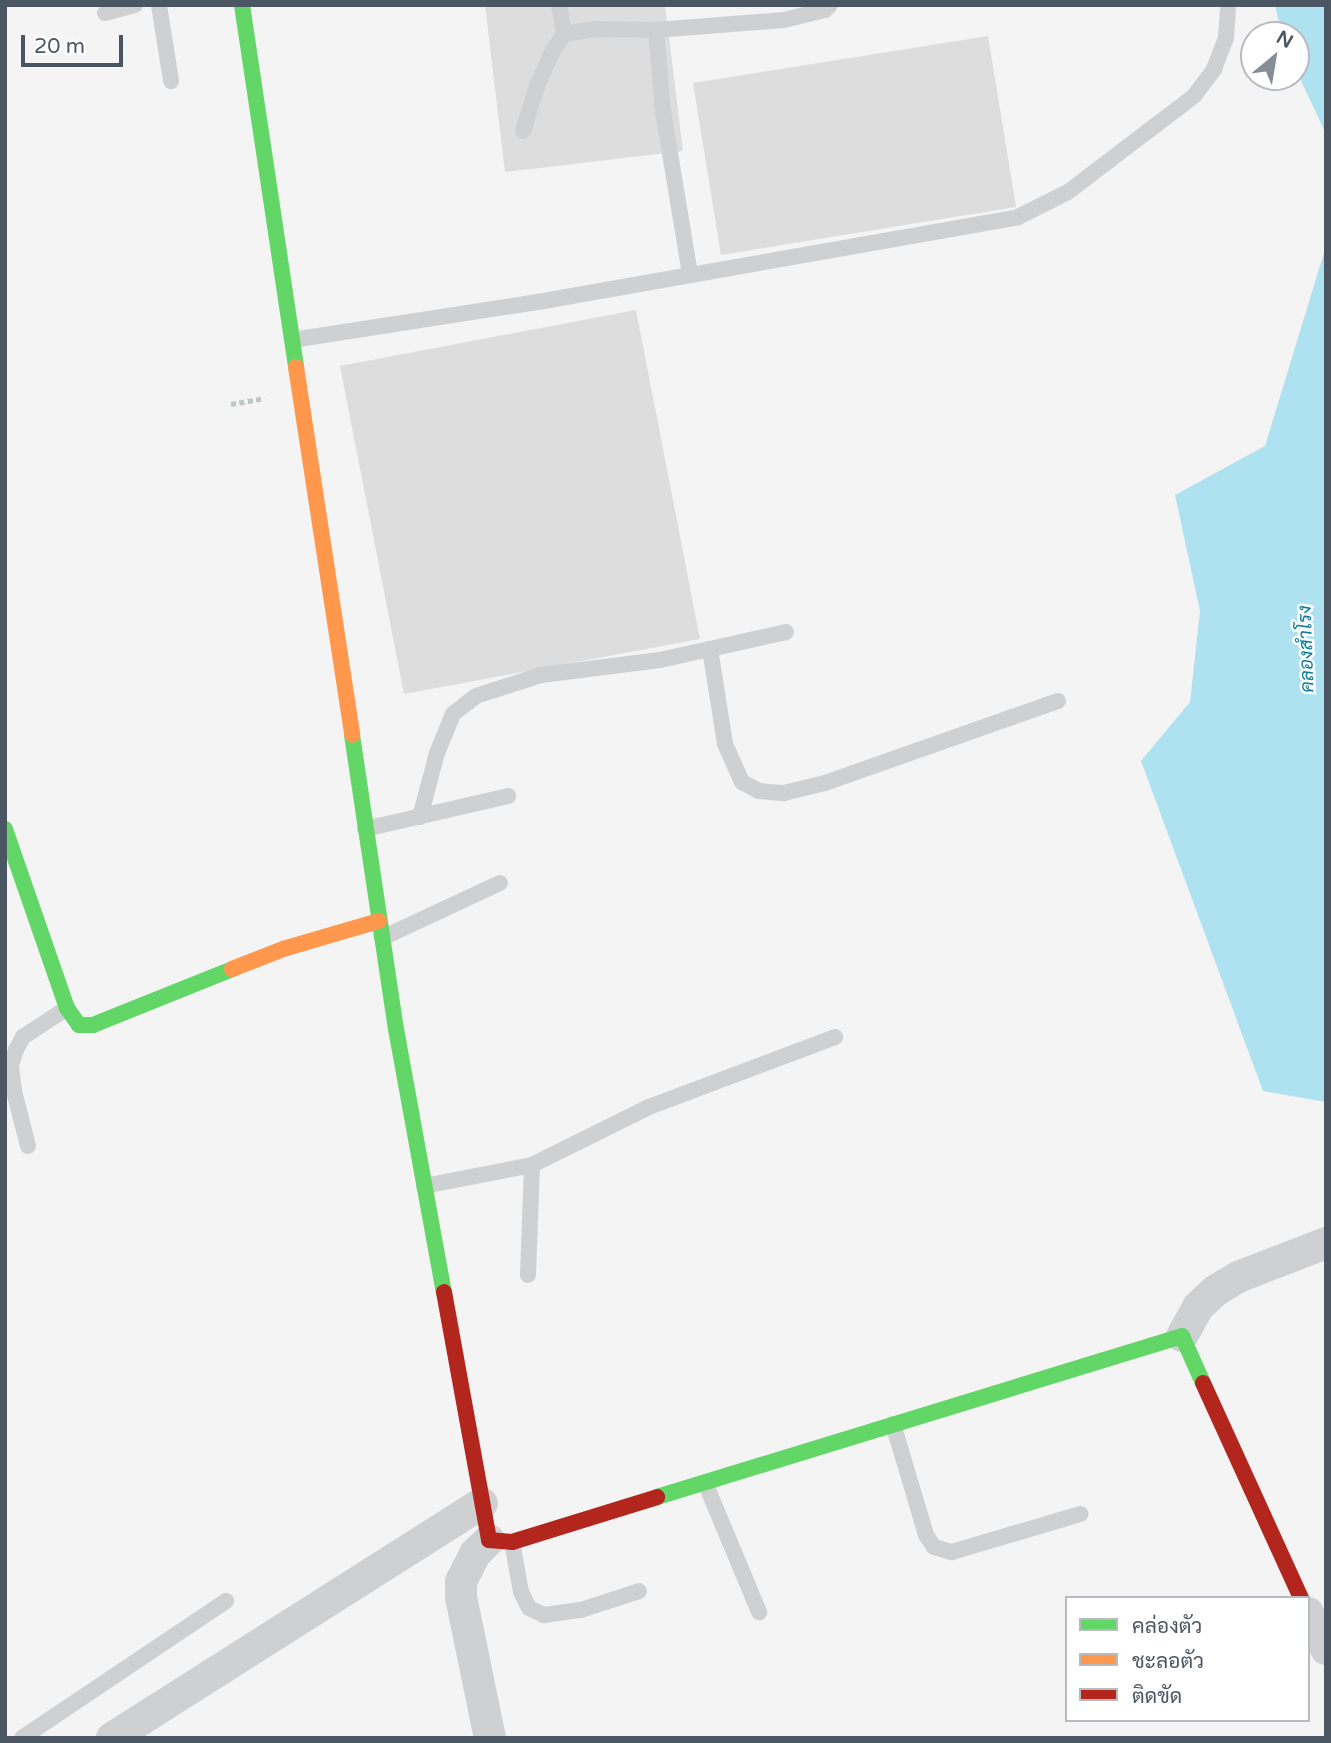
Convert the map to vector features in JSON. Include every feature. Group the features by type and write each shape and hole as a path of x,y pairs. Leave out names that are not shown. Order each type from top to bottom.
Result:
{"street":[{"path":"242,5 379,921 482,1503 500,1541"},
{"path":"5,829 67,1008 79,1025 93,1025 283,949 379,921"},
{"path":"490,1738 461,1590 466,1569 500,1541 706,1485 893,1424 1182,1336 1198,1307 1215,1291 1238,1277 1326,1243"},
{"path":"1182,1336 1300,1596"},
{"path":"112,1738 482,1503"},
{"path":"1310,1617 1326,1649"}],"lane":[{"path":"105,13 135,5"},
{"path":"159,5 171,81"},
{"path":"523,131 537,86 552,52 564,34 559,5"},
{"path":"564,34 596,29 656,30 784,20 825,10 830,5"},
{"path":"292,341 550,300 1018,217 1068,192 1194,96 1214,69 1226,37 1228,5"},
{"path":"656,30 663,111 690,274"},
{"path":"420,817 437,752 453,714 476,696 541,675 660,660 786,632"},
{"path":"710,649 725,744 742,782 759,791 784,793 825,783 1058,701"},
{"path":"365,829 508,796"},
{"path":"382,938 500,883"},
{"path":"28,1146 14,1091 12,1065 16,1050 23,1037 67,1008"},
{"path":"424,1186 532,1166 649,1107 835,1037"},
{"path":"528,1275 532,1166"},
{"path":"893,1424 926,1535 934,1547 952,1552 988,1544 1080,1514"},
{"path":"706,1485 759,1612"},
{"path":"500,1541 529,1608 544,1615 581,1609 639,1591"},
{"path":"22,1738 226,1601"}],"water":[{"path":"1275,5 1326,5 1326,134 1306,91 1310,91 1310,21 1279,21"},
{"name":"คลองสำโรง","path":"1326,246 1326,1102 1263,1091 1141,761 1190,702 1200,611 1175,495 1265,446"}],"building":[{"path":"485,5 665,5 683,151 505,172"},
{"path":"988,36 1016,207 721,255 693,83"},
{"path":"636,310 700,639 404,694 340,366"}],"traffic: fast":[{"path":"242,5 296,367"},
{"path":"352,735 396,1029 444,1292"},
{"path":"5,829 67,1008 79,1025 93,1025 232,969"},
{"path":"657,1497 1182,1336 1203,1383"}],"traffic: slow":[{"path":"296,367 352,735"},
{"path":"232,969 283,949 379,921"}],"traffic: jam":[{"path":"444,1292 489,1540 512,1542 657,1497"},
{"path":"1203,1383 1300,1596"}]}
